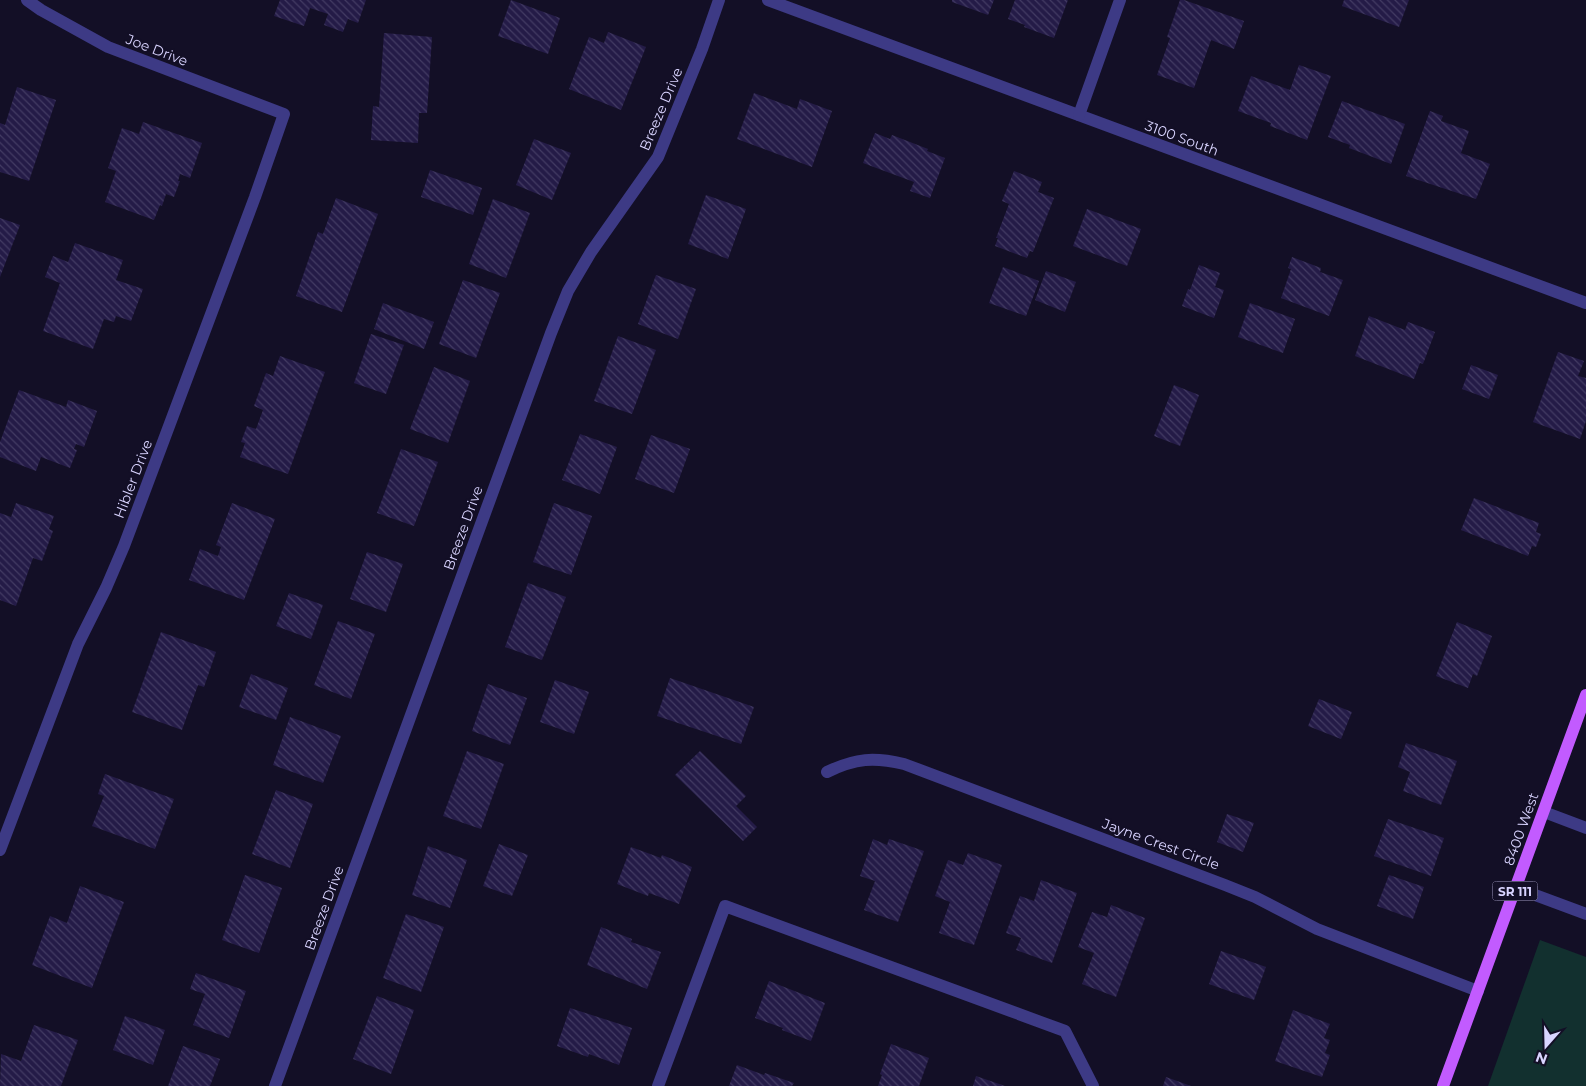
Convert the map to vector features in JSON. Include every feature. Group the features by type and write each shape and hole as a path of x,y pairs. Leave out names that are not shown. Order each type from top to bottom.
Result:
{"main road":[{"name":"8400 West","path":"1443,1086 1586,695"}],"street":[{"name":"Joe Drive","path":"26,0 108,47 284,114"},
{"name":"Breeze Drive","path":"275,1086 568,291 591,252 658,156 696,66 719,0"},
{"name":"3100 South","path":"768,0 1586,303"},
{"path":"1079,115 1120,0"},
{"name":"Hibler Drive","path":"0,850 78,644 106,588 124,546 255,197 284,114"},
{"name":"Jayne Crest Circle","path":"827,772 842,764 863,759 883,759 904,764 1226,884 1317,929 1478,991"},
{"path":"1544,812 1586,828"},
{"path":"1516,888 1586,914"},
{"path":"658,1086 725,906 1065,1031 1093,1086"}],"green space":[{"path":"1540,940 1586,957 1586,1086 1488,1086"}],"building":[{"path":"280,0 366,0 358,23 348,19 343,32 324,25 328,14 310,8 304,26 274,16"},
{"path":"511,0 560,18 548,54 498,36"},
{"path":"952,0 994,0 988,15 952,2"},
{"path":"1015,0 1068,0 1054,38 1008,19"},
{"path":"1180,0 1244,21 1234,49 1211,40 1194,88 1157,75 1170,38 1167,37"},
{"path":"1344,0 1409,0 1399,27 1342,6"},
{"path":"608,32 646,47 621,110 569,89 589,37 604,43"},
{"path":"384,33 432,37 427,113 419,113 418,143 371,140 373,106 379,107"},
{"path":"1299,65 1331,76 1307,140 1270,126 1271,123 1238,111 1251,76 1290,90"},
{"path":"17,87 56,100 29,181 0,172 0,123 5,125"},
{"path":"754,93 797,109 800,99 832,111 812,167 737,139"},
{"path":"1342,101 1405,124 1391,164 1349,148 1350,145 1328,137"},
{"path":"1430,111 1443,116 1441,121 1469,131 1461,153 1490,164 1476,199 1406,176"},
{"path":"143,122 202,143 190,178 180,174 178,181 180,181 174,197 166,194 154,220 105,202 116,171 108,168 122,128 139,134"},
{"path":"875,133 890,139 892,135 945,158 930,198 910,191 914,182 863,163"},
{"path":"534,139 571,153 552,200 516,185"},
{"path":"430,170 482,188 473,215 421,197"},
{"path":"1014,171 1042,182 1038,192 1054,198 1033,252 1030,251 1027,258 995,246 998,238 996,238 1009,204 1002,201"},
{"path":"706,195 746,209 728,259 688,244"},
{"path":"336,198 378,214 342,312 296,296 318,232 323,234"},
{"path":"493,199 530,213 506,278 469,264"},
{"path":"1087,209 1141,229 1127,266 1073,246"},
{"path":"0,218 20,225 0,277"},
{"path":"75,243 123,260 116,280 143,289 131,321 116,316 114,322 104,319 93,349 43,331 60,283 45,277 53,256 68,262"},
{"path":"1292,257 1321,268 1320,272 1343,280 1329,316 1281,298 1291,269 1288,268"},
{"path":"1199,265 1220,273 1215,287 1224,290 1214,318 1182,306"},
{"path":"1003,267 1039,281 1026,316 989,303"},
{"path":"1046,271 1076,282 1065,312 1035,300"},
{"path":"656,275 696,289 678,339 638,324"},
{"path":"463,280 500,293 476,358 439,344"},
{"path":"383,303 434,322 424,349 374,329"},
{"path":"1250,303 1295,319 1283,353 1238,337"},
{"path":"1369,316 1405,330 1408,322 1435,332 1423,364 1420,363 1414,379 1355,356"},
{"path":"371,334 404,345 386,394 354,383"},
{"path":"618,336 656,350 632,414 594,401"},
{"path":"1558,352 1584,361 1578,376 1586,378 1586,421 1580,439 1533,422"},
{"path":"280,356 325,372 288,474 240,457 245,443 241,442 247,426 256,429 263,410 254,406 266,373 273,376"},
{"path":"1471,365 1498,375 1489,399 1462,389"},
{"path":"434,367 470,381 448,443 410,429"},
{"path":"1174,385 1199,395 1180,446 1154,436"},
{"path":"19,390 66,407 68,400 97,411 84,447 76,444 74,449 77,450 70,468 41,457 36,471 0,457 0,442"},
{"path":"580,434 617,447 600,494 562,480"},
{"path":"651,435 690,449 674,493 635,479"},
{"path":"401,449 438,462 414,526 377,513"},
{"path":"1474,498 1539,523 1536,532 1541,534 1536,547 1532,546 1528,556 1461,530"},
{"path":"16,503 54,516 49,529 53,531 42,561 33,558 16,606 0,600 0,513 11,517"},
{"path":"232,503 275,519 244,600 189,580 200,549 218,556 221,547 216,545"},
{"path":"554,503 592,516 571,575 533,562"},
{"path":"367,552 403,564 386,612 350,599"},
{"path":"528,583 566,597 542,660 505,647"},
{"path":"289,593 323,605 311,639 276,626"},
{"path":"338,621 375,634 351,699 314,685"},
{"path":"1457,622 1492,636 1477,676 1473,674 1468,688 1436,676"},
{"path":"161,632 216,652 204,687 198,685 182,730 132,712"},
{"path":"251,674 288,688 276,720 239,707"},
{"path":"670,678 754,707 741,744 657,716"},
{"path":"555,680 589,692 574,734 540,722"},
{"path":"488,684 527,698 510,745 472,731"},
{"path":"1319,699 1352,712 1341,739 1308,726"},
{"path":"290,717 341,736 323,783 273,765"},
{"path":"1406,743 1457,761 1441,805 1403,791 1410,772 1398,767"},
{"path":"467,751 504,764 481,829 443,816"},
{"path":"700,751 746,796 736,806 757,827 743,841 675,775"},
{"path":"105,774 174,799 155,849 92,826 104,796 98,794"},
{"path":"276,790 313,804 290,868 252,854"},
{"path":"1227,814 1254,823 1243,852 1217,842"},
{"path":"1388,819 1444,838 1431,876 1374,856"},
{"path":"873,839 887,845 889,839 924,851 898,922 864,910 875,881 860,876"},
{"path":"499,844 528,855 512,896 483,886"},
{"path":"428,846 467,860 450,908 412,895"},
{"path":"631,847 661,858 662,855 692,867 679,904 649,893 648,896 617,884"},
{"path":"968,853 1002,865 974,945 939,933 950,902 935,896 948,860 963,865"},
{"path":"245,875 282,888 259,953 222,940"},
{"path":"1389,875 1424,887 1413,919 1377,906"},
{"path":"1041,880 1077,893 1052,963 1016,950 1021,938 1006,933 1020,896 1034,901"},
{"path":"80,886 124,902 92,988 32,965 50,916 67,923"},
{"path":"1111,905 1145,918 1116,997 1082,984 1094,953 1078,947 1092,912 1107,917"},
{"path":"406,914 444,927 421,992 383,978"},
{"path":"601,927 632,939 631,942 661,952 647,989 587,965"},
{"path":"1221,951 1266,967 1254,1000 1209,984"},
{"path":"196,973 246,991 229,1038 193,1025 205,994 190,989"},
{"path":"769,981 825,1003 811,1041 755,1018"},
{"path":"377,996 414,1010 391,1074 353,1059"},
{"path":"570,1008 632,1028 619,1065 589,1054 588,1057 557,1046"},
{"path":"1293,1010 1330,1024 1324,1038 1330,1040 1325,1053 1330,1055 1322,1077 1275,1061"},
{"path":"125,1016 165,1030 153,1065 113,1050"},
{"path":"34,1025 78,1040 61,1086 0,1086 1,1054 21,1061"},
{"path":"891,1044 929,1058 919,1086 878,1086 882,1075 880,1074"},
{"path":"183,1046 220,1059 210,1086 168,1086"},
{"path":"737,1065 794,1083 792,1086 729,1086"},
{"path":"976,1076 1005,1086 973,1086"},
{"path":"1166,1077 1191,1086 1163,1086"}]}
